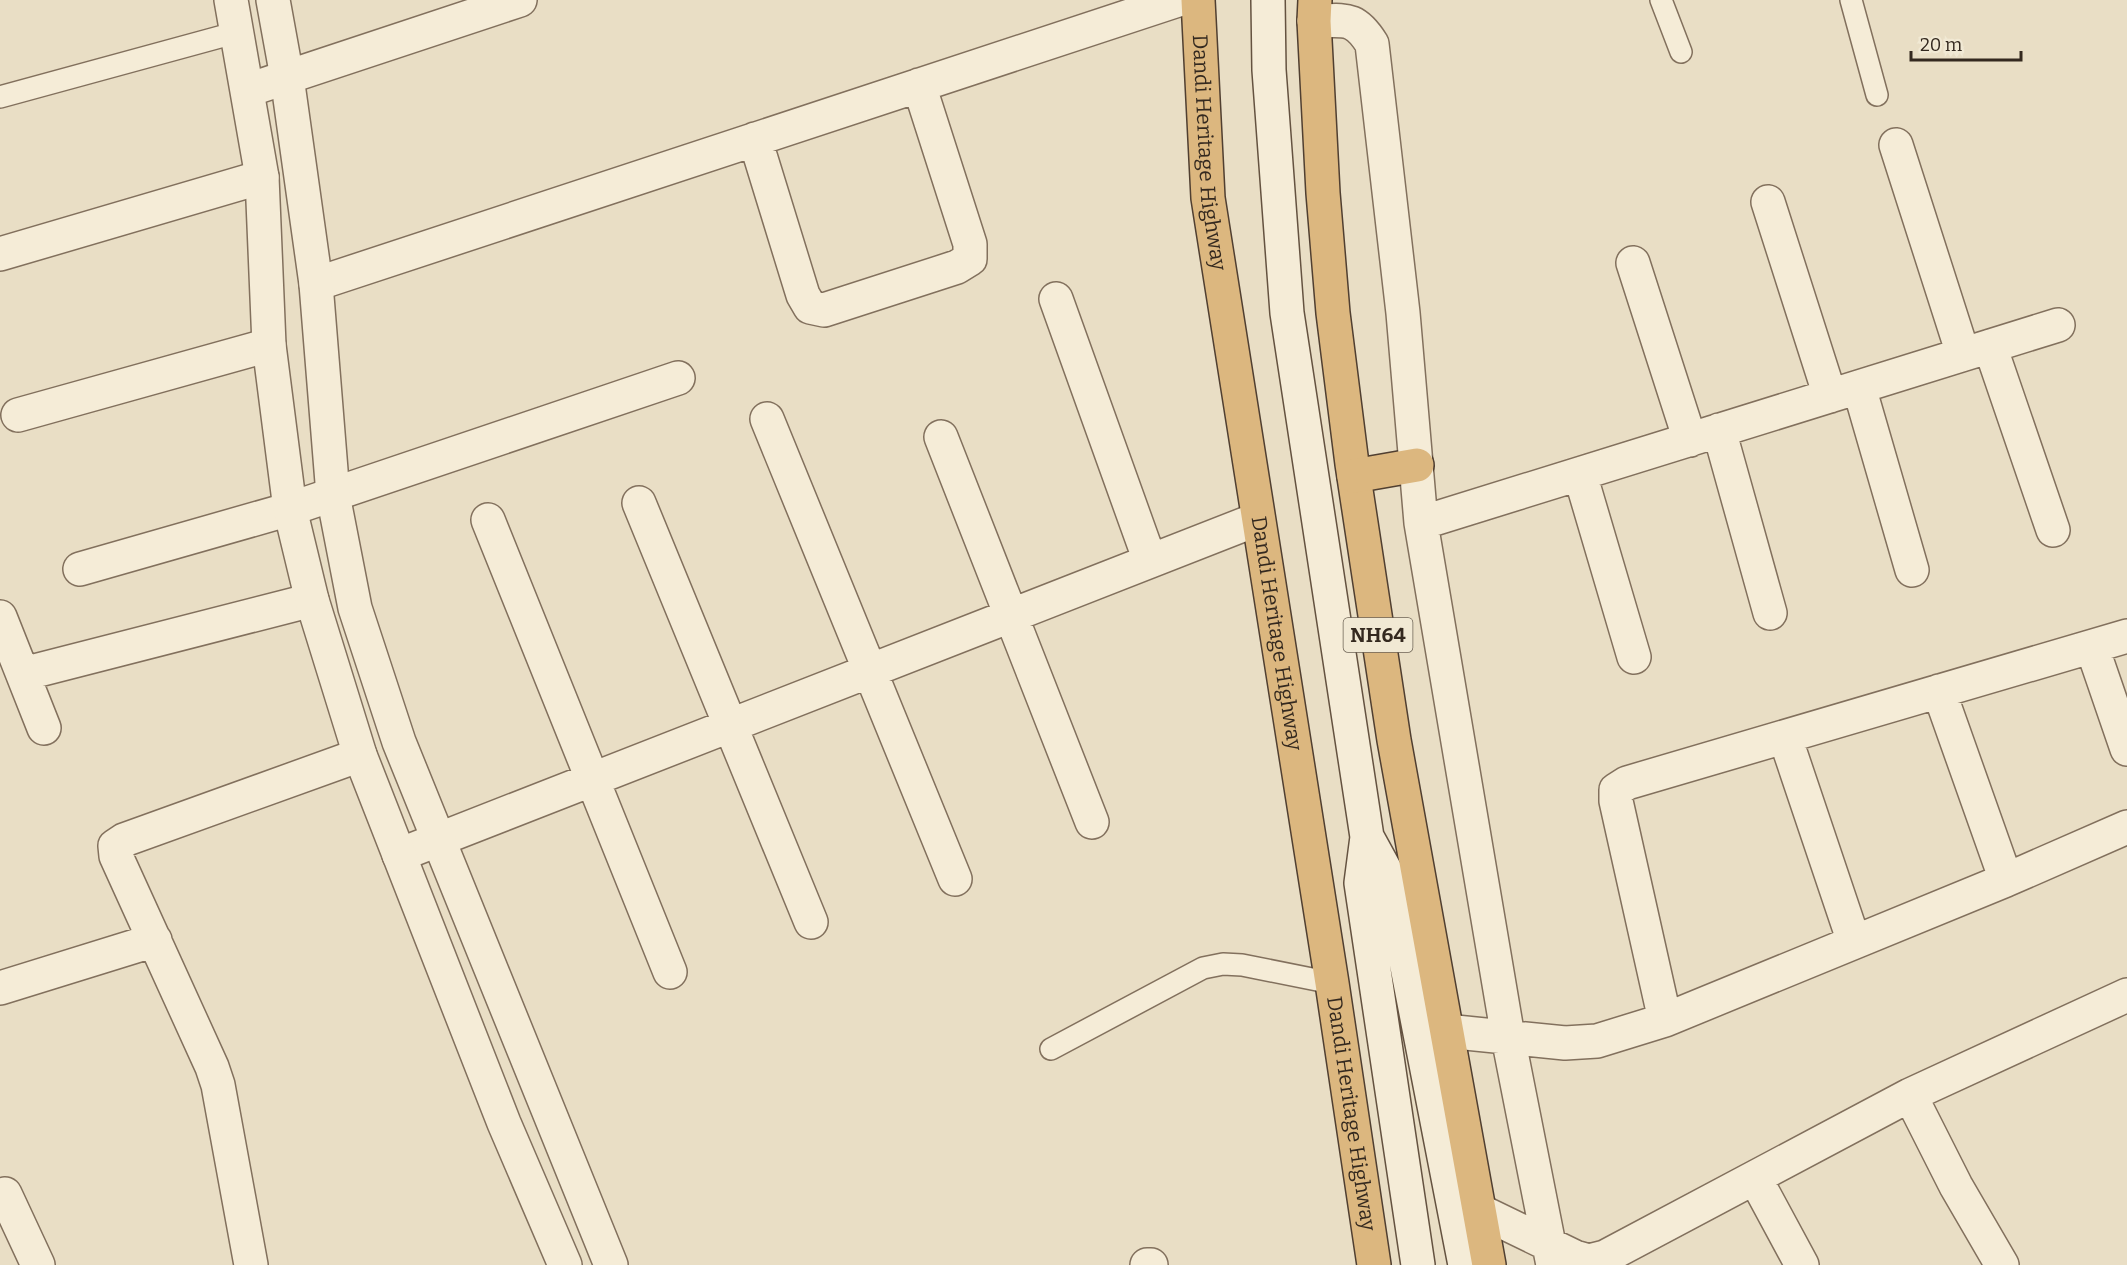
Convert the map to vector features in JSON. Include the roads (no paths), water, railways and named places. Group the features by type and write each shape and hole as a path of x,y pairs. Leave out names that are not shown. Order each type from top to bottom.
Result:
{"highway":[{"name":"Dandi Heritage Highway","path":"1198,0 1208,198 1332,983 1374,1265"},
{"name":"NH64","path":"1314,10 1323,193 1332,313 1354,476 1394,740 1489,1265"},
{"path":"1354,476 1417,465"}],"street":[{"path":"231,0 262,177 269,345 290,509 312,600 360,755 504,1123 565,1265"},
{"path":"273,0 287,77 316,284 333,495 355,608 399,742 611,1265"},
{"path":"248,90 520,0"},
{"path":"316,284 1178,0"},
{"path":"1268,0 1269,77 1287,313 1367,837 1361,883 1418,1265"},
{"path":"1314,10 1348,20 1362,29 1372,44 1404,313 1421,523 1508,1037 1552,1254"},
{"path":"754,139 803,295 810,307 824,310 957,267 970,259 970,244 920,85"},
{"path":"1896,145 1976,350 2053,530"},
{"path":"0,254 262,177"},
{"path":"1768,202 1844,391 1912,570"},
{"path":"1633,263 1704,435 1770,613"},
{"path":"1056,299 1150,561"},
{"path":"1421,523 2058,325"},
{"path":"18,414 269,345"},
{"path":"80,569 290,509 678,378"},
{"path":"768,419 955,879"},
{"path":"941,437 1092,822"},
{"path":"1581,474 1634,657"},
{"path":"639,503 811,922"},
{"path":"399,855 1258,519"},
{"path":"488,520 670,972"},
{"path":"23,674 312,600"},
{"path":"0,617 44,728"},
{"path":"1665,1020 1616,801 1616,790 1627,783 2127,636"},
{"path":"2092,647 2127,749"},
{"path":"1939,692 2006,880"},
{"path":"1785,737 1854,942"},
{"path":"251,1265 218,1084 116,856 115,846 124,840 360,755"},
{"path":"1446,1031 1565,1043 1597,1041 1665,1020 2006,880 2127,827"},
{"path":"1367,837 1390,879 1465,1265"},
{"path":"0,988 155,940"},
{"path":"1480,1211 1552,1254 1575,1257 1590,1263 1910,1095 2127,995"},
{"path":"1910,1095 1956,1186 2002,1265"},
{"path":"1755,1178 1802,1265"},
{"path":"5,1194 38,1265"}],"lane":[{"path":"1661,0 1681,52"},
{"path":"1851,0 1876,95"},
{"path":"0,97 238,32"},
{"path":"1051,1049 1203,969 1223,964 1242,965 1332,983"}]}
